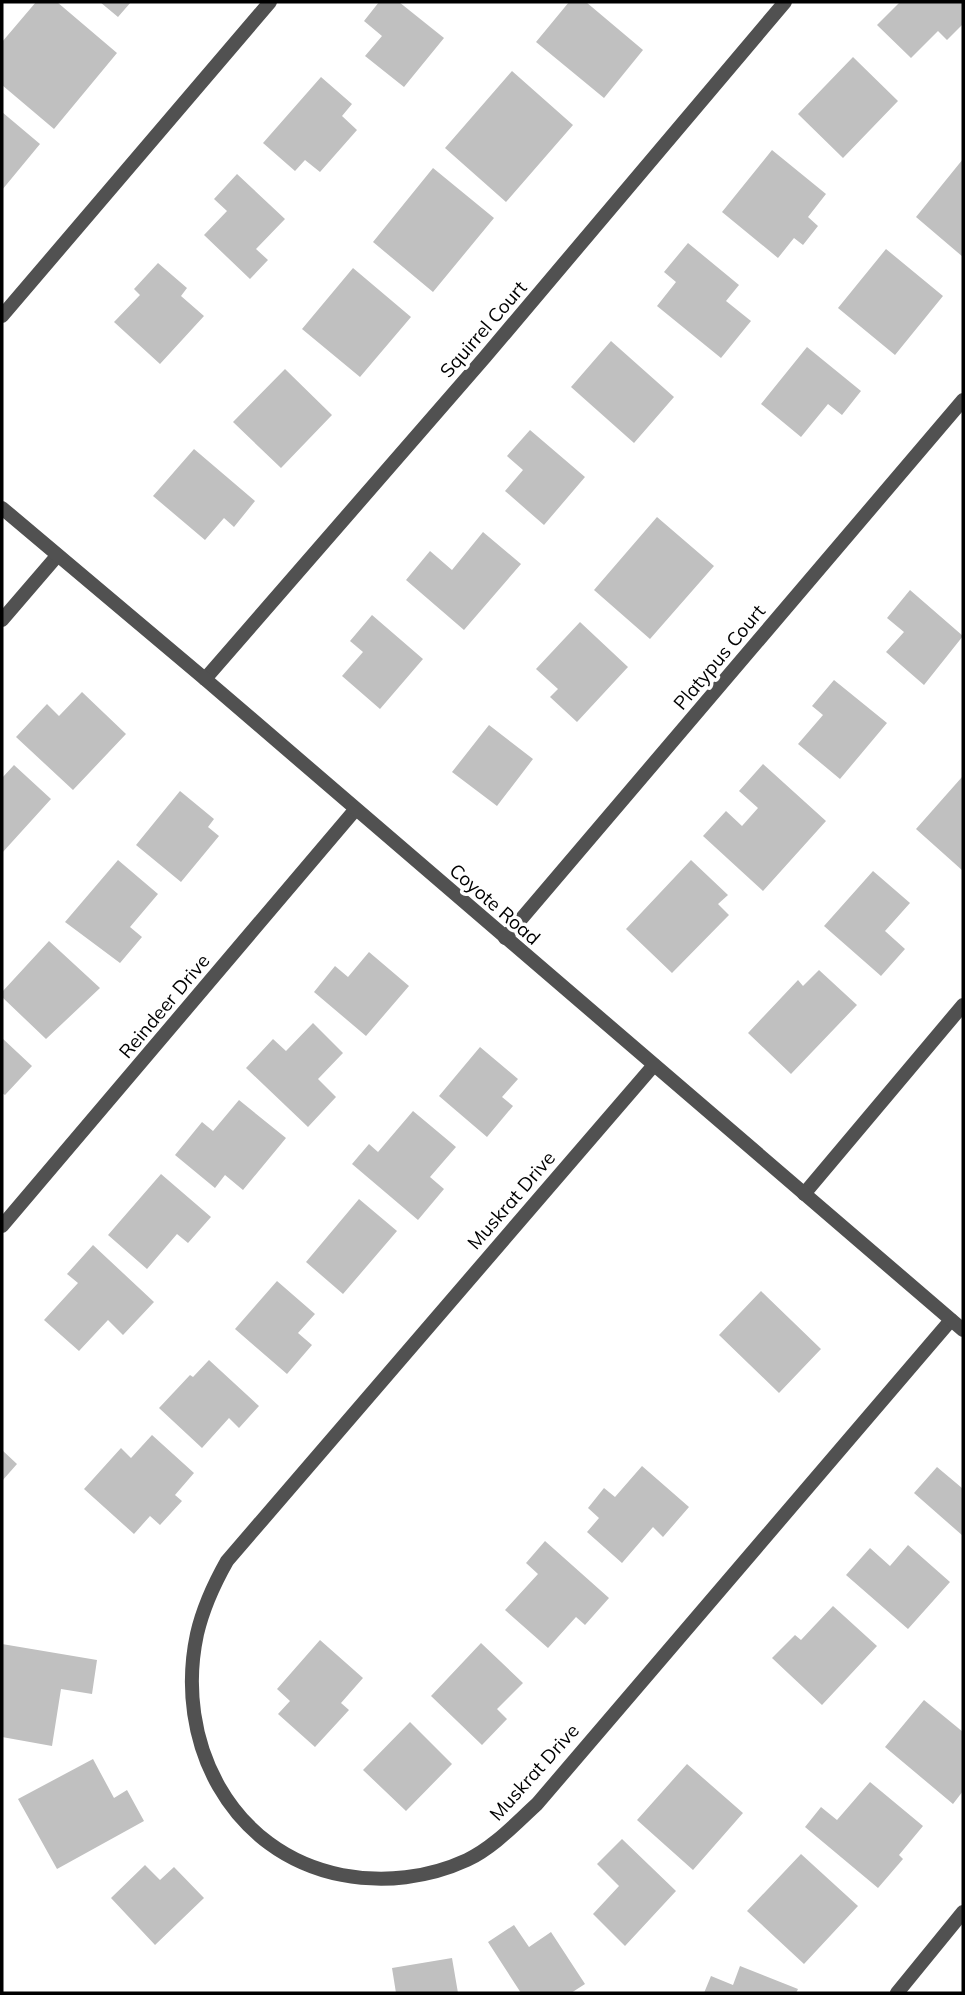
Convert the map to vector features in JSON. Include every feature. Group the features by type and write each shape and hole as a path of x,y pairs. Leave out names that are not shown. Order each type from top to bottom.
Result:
{"street":[{"path":"2,316 270,2"},
{"name":"Squirrel Court","path":"205,678 485,356 785,2"},
{"name":"Platypus Court","path":"505,938 963,400"},
{"name":"Coyote Road","path":"2,508 205,678 355,810 963,1330"},
{"path":"2,620 57,556"},
{"name":"Reindeer Drive","path":"2,1226 355,810"},
{"path":"804,1194 963,1005"},
{"name":"Muskrat Drive","path":"654,1065 320,1451 227,1561 214,1584 197,1635 193,1662 195,1716 201,1742 221,1792 236,1815 257,1834 304,1864 350,1876 387,1879 443,1870 469,1859 501,1839 537,1804 951,1320"},
{"path":"897,1993 963,1912"}],"building":[{"path":"36,2 57,2 117,53 54,129 2,85 2,42"},
{"path":"100,2 131,2 118,17"},
{"path":"379,2 399,2 444,38 404,87 365,56 382,36 364,21"},
{"path":"569,2 586,2 643,50 604,98 536,42"},
{"path":"900,2 963,2 963,24 947,40 938,31 911,58 877,25"},
{"path":"853,57 898,101 843,158 798,114"},
{"path":"512,71 573,125 506,202 445,148"},
{"path":"321,77 352,104 342,116 357,130 320,172 305,160 295,171 263,143"},
{"path":"2,112 40,144 2,190"},
{"path":"772,150 826,194 808,217 818,226 803,245 794,238 778,258 722,212"},
{"path":"963,159 963,257 916,217"},
{"path":"433,168 494,218 433,292 373,242"},
{"path":"237,174 285,219 256,249 268,260 250,279 204,235 227,211 214,199"},
{"path":"688,243 739,285 726,301 751,321 721,358 657,306 676,282 664,272"},
{"path":"886,249 943,296 895,355 838,308"},
{"path":"158,263 187,288 181,296 204,316 160,364 114,322 140,295 134,289"},
{"path":"353,268 411,317 360,377 302,329"},
{"path":"611,341 674,397 634,443 571,387"},
{"path":"807,347 861,391 842,415 828,404 801,437 761,404"},
{"path":"285,369 332,415 281,468 233,422"},
{"path":"530,430 585,477 544,525 505,491 523,470 507,456"},
{"path":"194,449 255,501 234,527 224,518 205,540 153,496"},
{"path":"657,517 714,566 650,639 594,590"},
{"path":"483,532 521,564 464,630 406,580 430,551 452,570"},
{"path":"910,590 963,636 924,685 886,652 904,632 887,618"},
{"path":"372,615 423,659 380,709 342,676 363,652 350,641"},
{"path":"580,622 628,667 577,722 550,697 558,689 536,669"},
{"path":"834,680 887,723 840,779 798,744 823,715 812,706"},
{"path":"82,692 126,734 73,790 16,737 47,704 59,716"},
{"path":"489,725 533,759 497,806 452,772"},
{"path":"763,764 826,821 763,891 703,836 726,811 742,826 758,808 739,791"},
{"path":"14,765 51,799 2,853 2,778"},
{"path":"962,777 963,779 963,871 916,829"},
{"path":"180,791 214,819 208,827 219,836 181,882 136,845"},
{"path":"118,860 158,894 130,927 142,937 120,963 65,922"},
{"path":"691,860 728,895 718,904 729,915 672,973 626,929"},
{"path":"873,871 910,903 885,931 905,949 881,976 824,926"},
{"path":"49,941 100,988 46,1039 2,997 2,992"},
{"path":"369,952 409,986 366,1036 314,992 335,966 348,977"},
{"path":"819,970 857,1005 791,1074 748,1033 798,980 803,986"},
{"path":"313,1023 343,1053 318,1079 336,1097 308,1127 246,1068 273,1039 286,1051"},
{"path":"2,1038 32,1066 5,1095 2,1093"},
{"path":"480,1047 518,1079 502,1097 513,1106 487,1137 439,1096"},
{"path":"239,1100 286,1138 243,1190 225,1175 215,1188 175,1155 202,1122 213,1131"},
{"path":"413,1111 456,1147 430,1177 444,1189 418,1220 352,1164 369,1144 378,1152"},
{"path":"161,1174 211,1217 188,1243 177,1234 147,1269 108,1235"},
{"path":"359,1199 397,1231 343,1294 306,1262"},
{"path":"93,1245 154,1302 123,1335 108,1320 79,1351 44,1320 78,1283 67,1274"},
{"path":"277,1281 315,1314 298,1333 312,1345 287,1374 235,1329"},
{"path":"761,1291 821,1349 779,1393 719,1335"},
{"path":"209,1360 259,1406 239,1428 229,1418 202,1448 159,1408 190,1375 193,1377"},
{"path":"152,1435 194,1473 175,1495 182,1501 160,1525 150,1516 134,1534 84,1489 121,1448 131,1458"},
{"path":"2,1450 17,1464 2,1481"},
{"path":"642,1466 689,1507 663,1537 653,1527 622,1563 587,1532 599,1518 588,1508 604,1488 615,1497"},
{"path":"937,1467 962,1488 963,1486 963,1536 914,1493"},
{"path":"545,1541 609,1598 585,1625 576,1617 548,1648 505,1610 538,1574 526,1563"},
{"path":"908,1545 950,1582 908,1629 846,1575 870,1548 890,1566"},
{"path":"833,1606 877,1646 822,1705 772,1658 795,1635 801,1640"},
{"path":"320,1640 363,1678 341,1703 349,1710 315,1747 278,1714 290,1701 277,1689"},
{"path":"481,1643 523,1683 497,1709 507,1719 482,1745 431,1696"},
{"path":"2,1644 97,1660 92,1694 61,1689 52,1746 2,1737"},
{"path":"924,1700 963,1732 963,1791 953,1804 885,1747"},
{"path":"410,1722 452,1764 406,1811 363,1770"},
{"path":"93,1759 114,1798 127,1790 144,1821 57,1869 18,1799"},
{"path":"687,1764 743,1813 693,1870 637,1820"},
{"path":"870,1782 923,1826 899,1855 903,1859 878,1888 805,1827 821,1807 837,1820"},
{"path":"622,1839 676,1891 625,1946 593,1914 619,1886 597,1864"},
{"path":"801,1854 858,1906 804,1964 747,1911"},
{"path":"145,1865 160,1880 174,1867 204,1898 155,1945 111,1898"},
{"path":"514,1925 529,1947 551,1932 585,1984 571,1993 521,1993 488,1942"},
{"path":"452,1958 458,1993 396,1993 392,1968"},
{"path":"740,1966 798,1989 796,1993 704,1993 711,1976 733,1985"}]}
